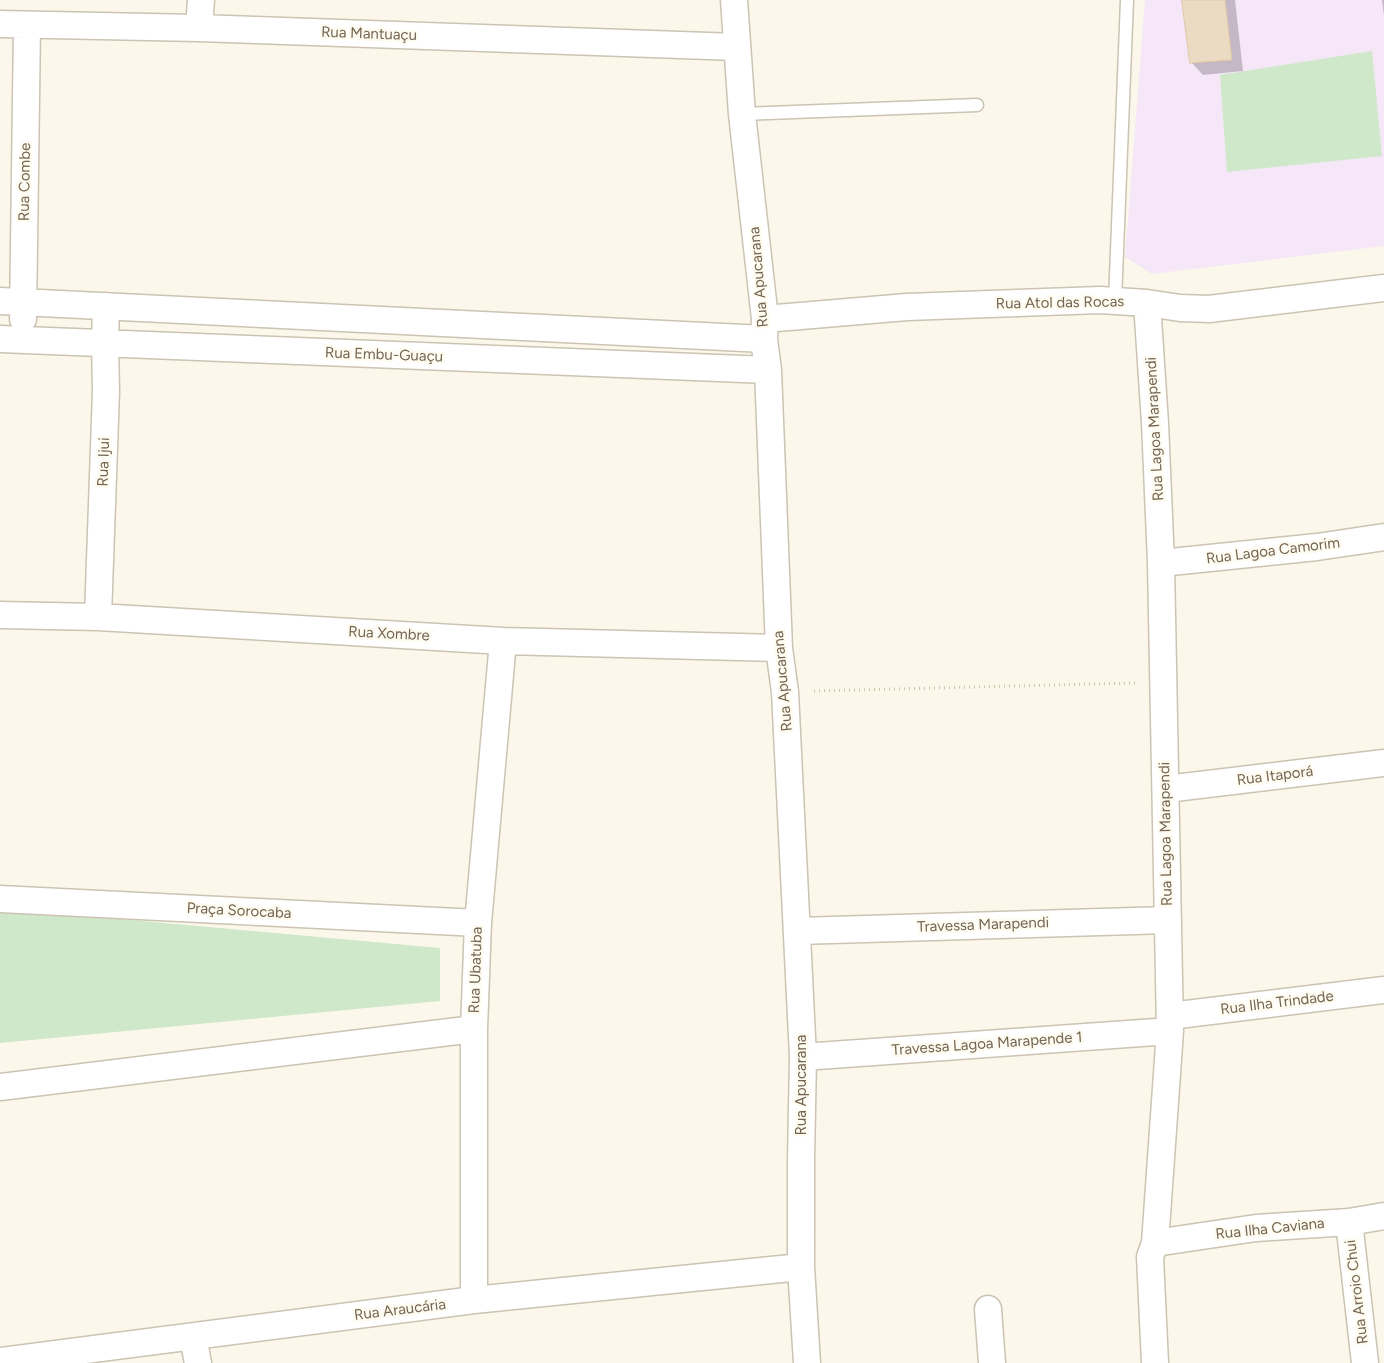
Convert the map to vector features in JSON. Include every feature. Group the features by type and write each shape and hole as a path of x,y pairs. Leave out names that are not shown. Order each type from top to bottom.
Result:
{"street":[{"path":"199,28 201,0"},
{"name":"Rua Apucarana","path":"734,0 742,114 768,370 779,648 785,692 803,1058 801,1267 807,1363"},
{"name":"Rua Mantuaçu","path":"0,24 199,28 737,47"},
{"name":"Rua Combe","path":"12,339 12,302 27,25"},
{"name":"Rua Atol das Rocas","path":"764,329 907,307 1091,300 1209,309 1384,288"},
{"path":"12,302 764,329"},
{"name":"Rua Lagoa Marapendi","path":"1147,303 1155,423 1161,564 1170,1024 1155,1243 1150,1258 1155,1363"},
{"name":"Rua Ijui","path":"98,617 106,391 106,306"},
{"name":"Rua Embu-Guaçu","path":"12,339 768,370"},
{"name":"Rua Lagoa Camorim","path":"1161,564 1317,547 1384,537"},
{"name":"Rua Xombre","path":"0,615 98,617 503,641 779,648"},
{"name":"Rua Ubatuba","path":"474,1300 474,1029 478,923 503,641"},
{"name":"Rua Itaporá","path":"1166,789 1384,763"},
{"name":"Praça Sorocaba","path":"0,899 478,923"},
{"name":"Travessa Marapendi","path":"798,931 1168,920"},
{"name":"Rua Ilha Trindade","path":"1170,1024 1384,990"},
{"name":"Travessa Lagoa Marapende 1","path":"803,1058 1170,1024"},
{"path":"0,1087 474,1029"},
{"name":"Rua Ilha Caviana","path":"1155,1243 1256,1228 1349,1222 1384,1216"},
{"name":"Rua Arroio Chui","path":"1349,1222 1365,1363"},
{"name":"Rua Araucária","path":"0,1361 474,1300 801,1267"},
{"path":"988,1309 992,1363"},
{"path":"193,1337 198,1363"}],"lane":[{"path":"1115,301 1127,0"},
{"path":"742,114 977,105"}],"path":[{"path":"785,692 1163,682"}],"shaded area":[{"path":"1145,0 1384,0 1384,246 1152,274 1125,257"}],"green space":[{"path":"1372,51 1382,156 1227,172 1220,75"},
{"path":"0,908 440,948 440,1001 0,1043"}],"building":[{"path":"1182,0 1225,0 1232,60 1190,63"}]}
